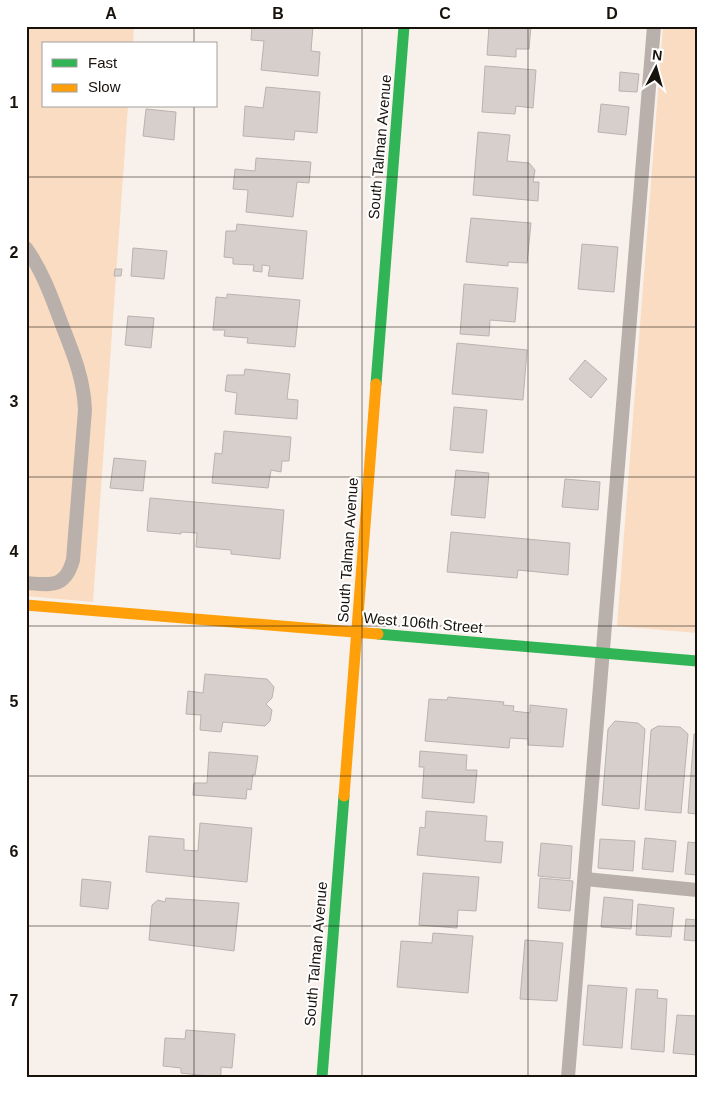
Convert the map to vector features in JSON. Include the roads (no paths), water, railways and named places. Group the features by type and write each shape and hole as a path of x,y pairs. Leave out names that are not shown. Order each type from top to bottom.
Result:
{"street":[{"name":"South Talman Avenue","path":"322,1077 404,26"},
{"name":"West 106th Street","path":"26,605 697,662"}],"lane":[{"path":"568,1077 654,26"},
{"path":"26,248 46,281 80,372 85,410 73,560 70,570 64,579 56,584 26,583"},
{"path":"585,879 697,890"}]}
